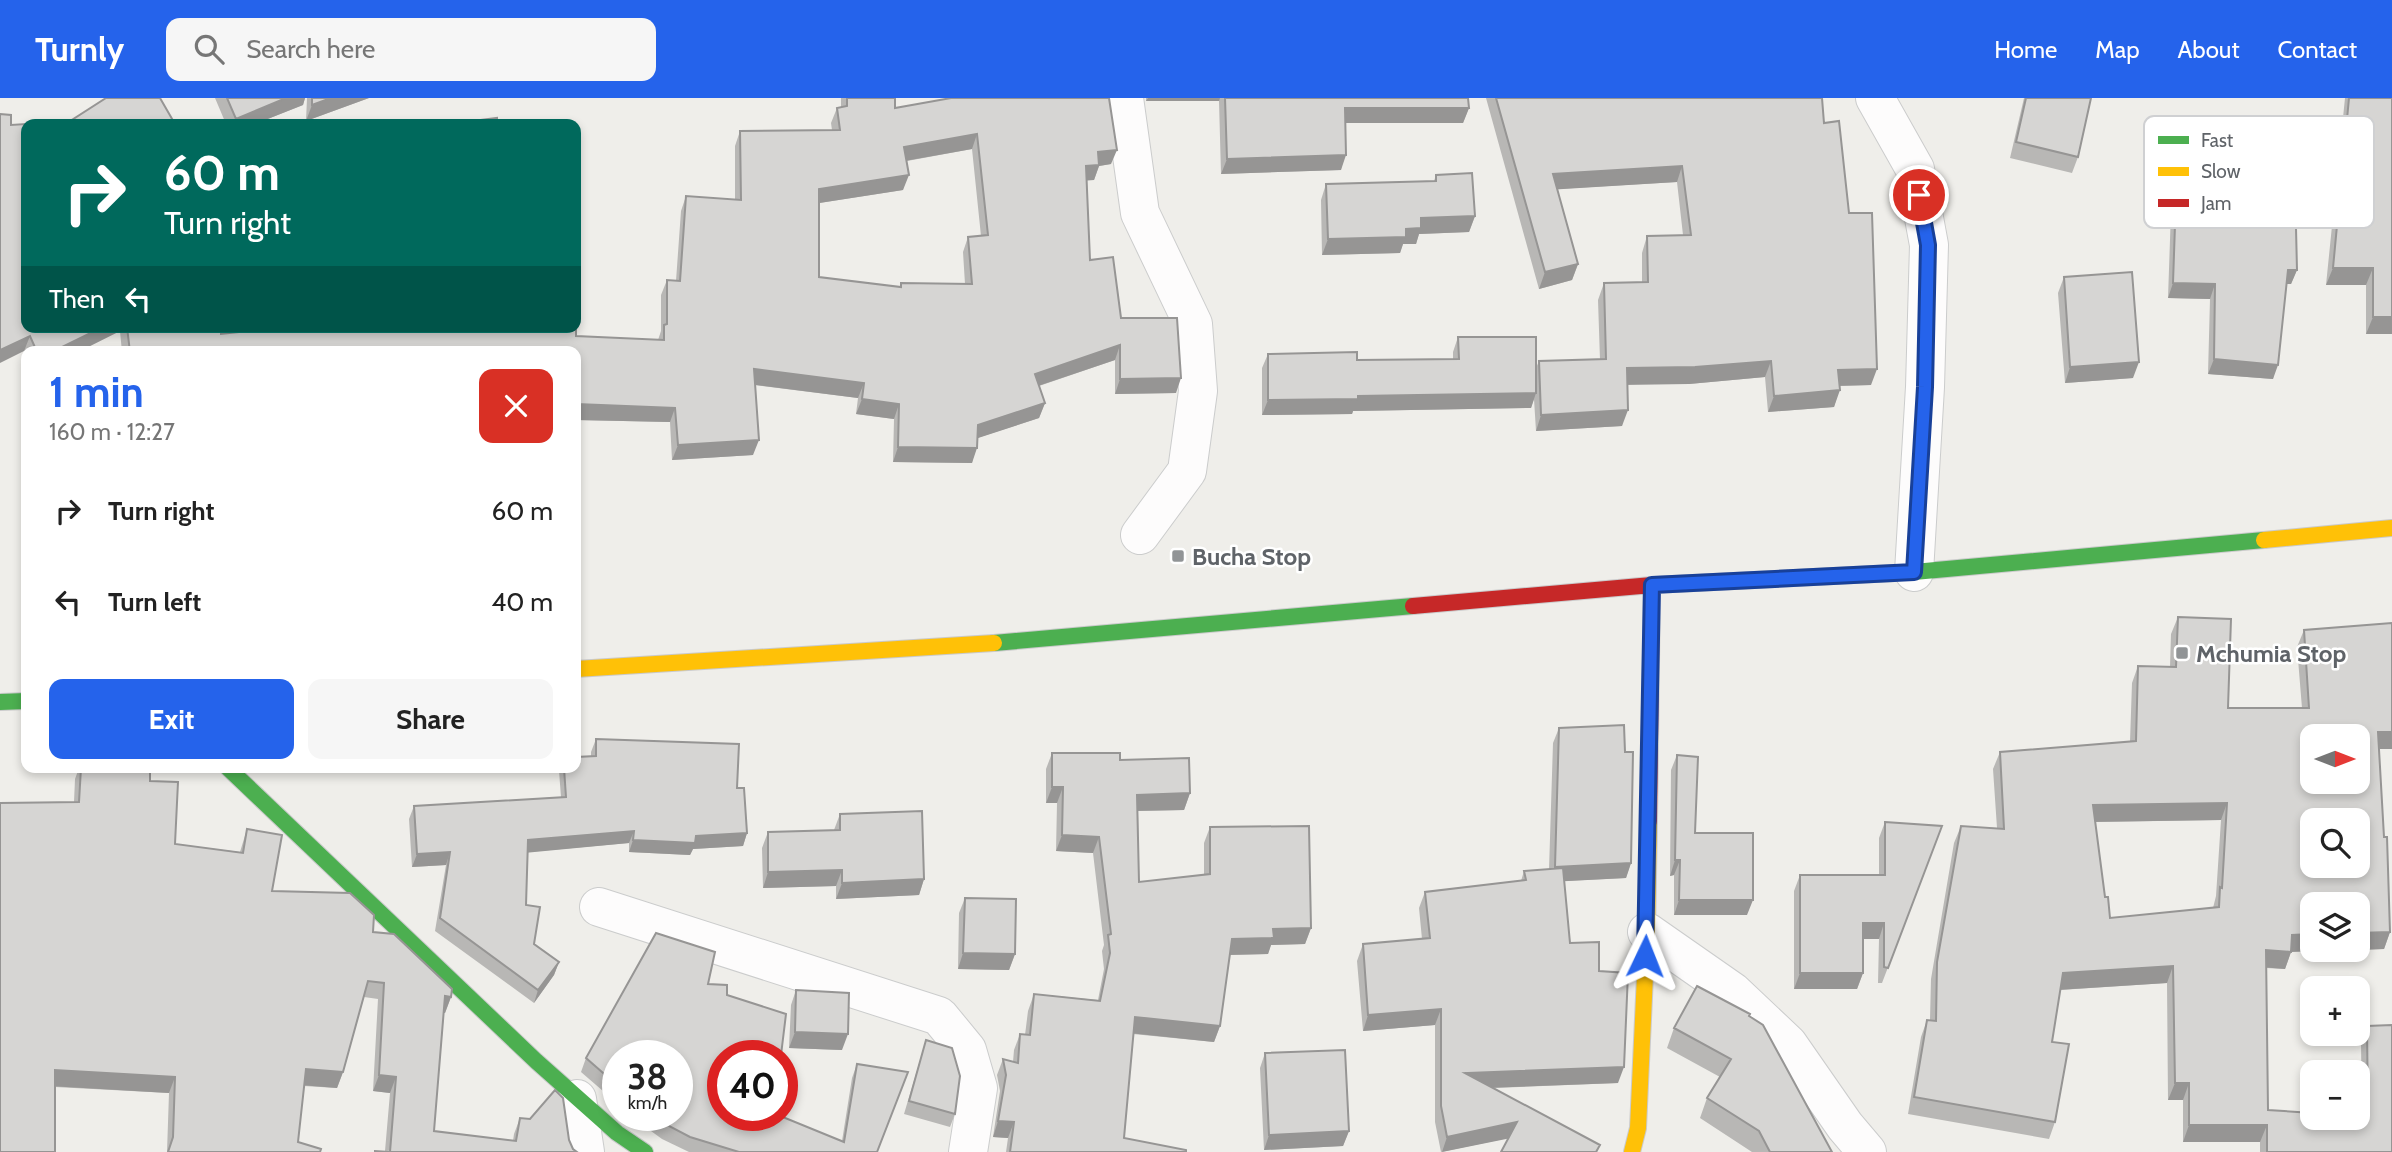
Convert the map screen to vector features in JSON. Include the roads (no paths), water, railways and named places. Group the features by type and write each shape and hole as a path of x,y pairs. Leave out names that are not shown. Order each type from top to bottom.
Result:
{"main road":[{"path":"581,668 1004,642 1652,585 1914,572 2392,528"},
{"path":"1632,1152 1638,1128 1647,932 1652,585"},
{"path":"0,702 21,701"},
{"path":"233,773 577,1099 617,1133 645,1152"}],"street":[{"path":"1124,98 1140,213 1193,324 1198,391 1187,471 1140,536"},
{"path":"1875,98 1914,169 1928,245 1925,387 1914,572"},
{"path":"599,908 939,1016 967,1050 978,1088 968,1152"},
{"path":"1647,932 1734,992 1788,1044 1845,1126 1867,1152"},
{"path":"577,1099 585,1152"}],"place":[{"name":"Bucha Stop","path":"1178,556"},
{"name":"Mchumia Stop","path":"2182,653"}]}
